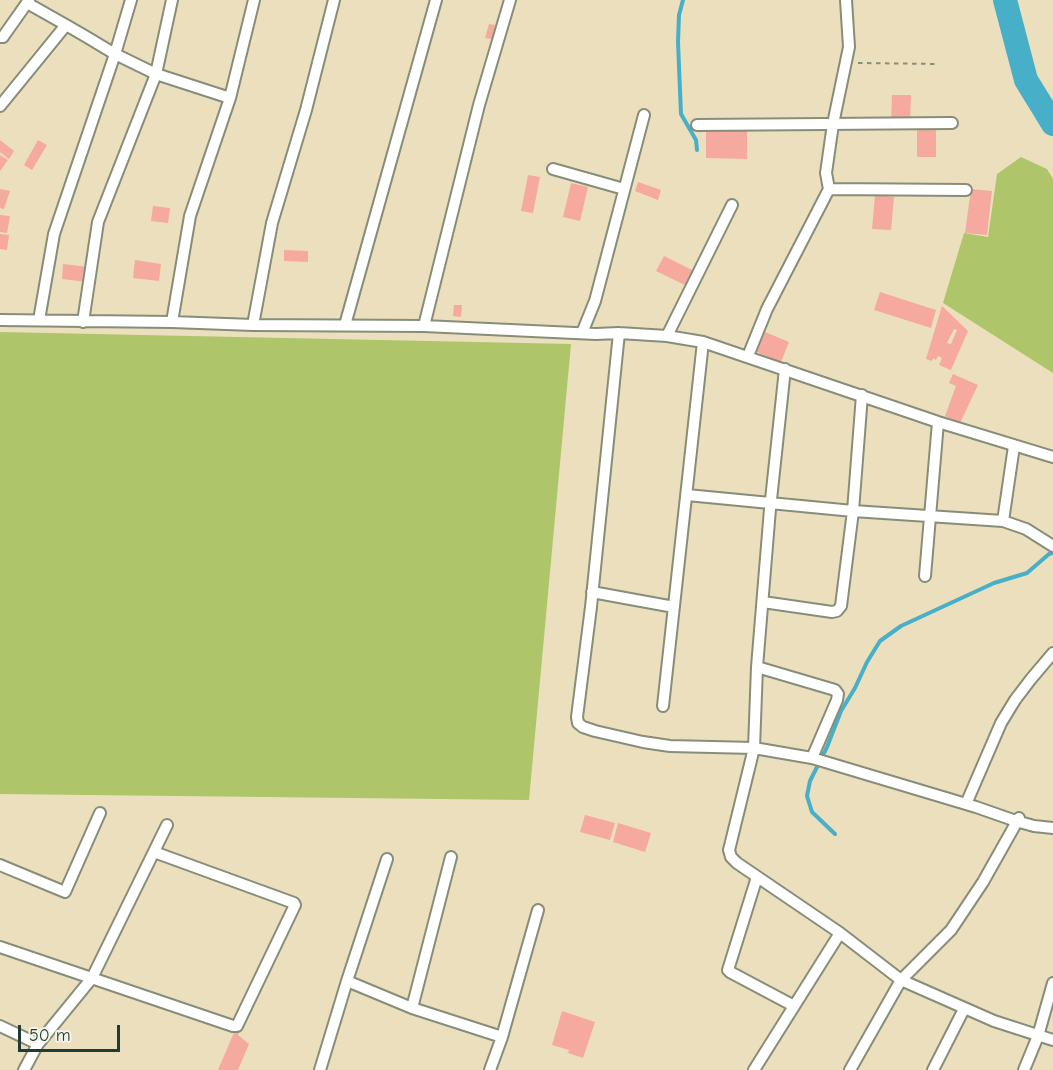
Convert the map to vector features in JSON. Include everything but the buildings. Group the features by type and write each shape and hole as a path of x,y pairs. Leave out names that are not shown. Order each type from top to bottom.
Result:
{"street":[{"path":"39,320 54,234 131,0"},
{"path":"83,322 98,222 156,74 172,0"},
{"path":"172,322 190,216 230,98 254,0"},
{"path":"253,325 272,223 306,110 334,0"},
{"path":"345,326 436,0"},
{"path":"424,326 480,105 510,0"},
{"path":"748,356 767,309 829,189 826,173 833,124 849,47 846,0"},
{"path":"0,37 3,37 28,2 115,54 156,74 230,98"},
{"path":"0,106 66,26"},
{"path":"582,333 595,301 644,115"},
{"path":"697,125 952,123"},
{"path":"553,169 624,189"},
{"path":"829,189 966,190"},
{"path":"667,336 732,205"},
{"path":"0,320 424,326 667,336 703,342 748,356 938,422 1053,458"},
{"path":"619,333 578,723 595,731 642,742 670,746 754,748 813,758 1018,818 1034,826 1053,828"},
{"path":"663,706 703,342"},
{"path":"785,369 757,667 754,748 729,850 731,857 840,933 901,980 964,1009 1053,1040"},
{"path":"763,602 832,612 837,611 842,603 853,511 862,395"},
{"path":"925,576 938,422"},
{"path":"1003,521 1014,446"},
{"path":"687,495 853,511 1003,521 1026,529 1053,546"},
{"path":"592,592 674,607"},
{"path":"966,804 1001,723 1053,653"},
{"path":"757,667 835,690 838,694 813,758"},
{"path":"0,865 65,892 100,813"},
{"path":"850,1070 901,980 951,930 983,882 1018,818"},
{"path":"24,1070 38,1044 92,978 167,825"},
{"path":"0,947 237,1026 294,903 154,852"},
{"path":"412,1008 451,857"},
{"path":"320,1070 387,859"},
{"path":"758,877 728,969 794,1006"},
{"path":"490,1070 502,1037 537,910"},
{"path":"754,1070 840,933"},
{"path":"347,981 412,1008 502,1037"},
{"path":"1024,1070 1038,1036 1053,982"},
{"path":"933,1070 964,1009"},
{"path":"0,1026 38,1044"}],"path":[{"path":"846,63 938,64"}],"green space":[{"path":"1021,157 1047,169 1053,179 1053,373 943,303 964,233 988,237 997,174"},
{"path":"0,332 571,344 529,800 0,794"}],"waterway":[{"path":"683,0 679,15 678,42 681,114 696,140 697,150"},
{"path":"1005,0 1026,80 1053,124"},
{"path":"835,834 812,812 807,796 810,781 841,711 880,641 901,626 994,583 1027,573 1053,553"}]}
